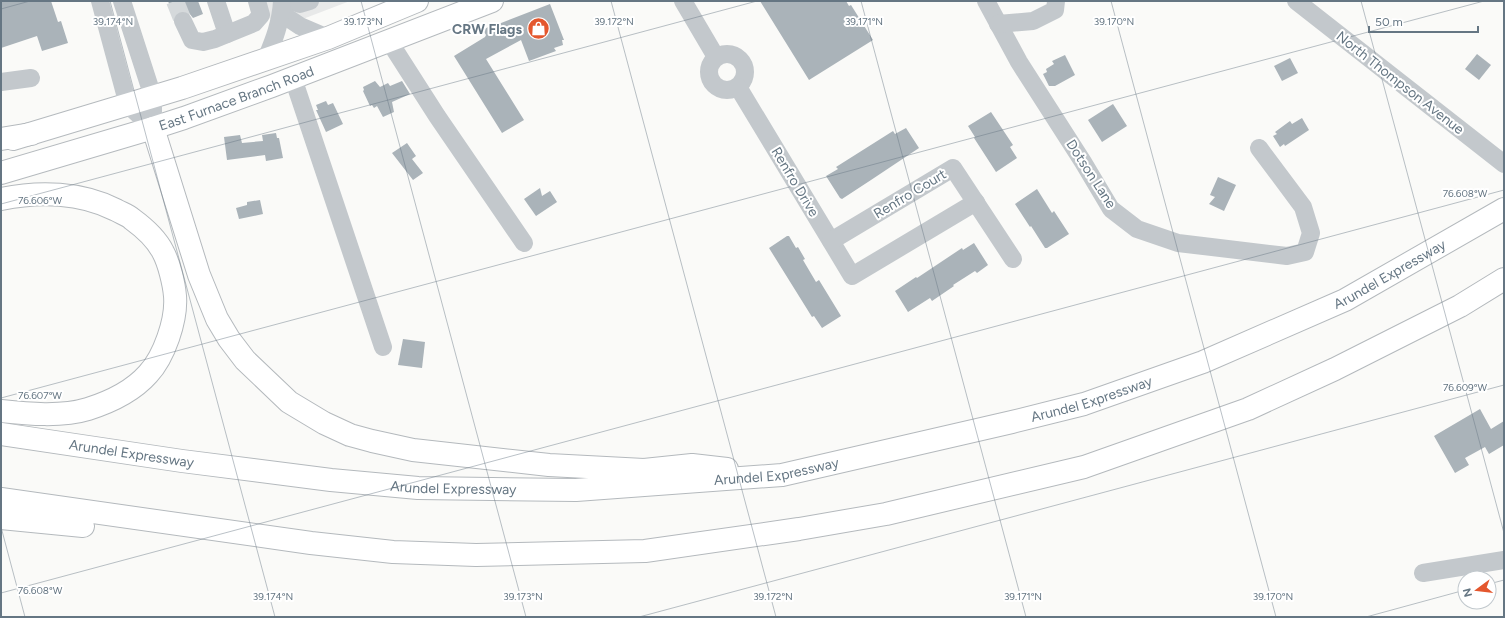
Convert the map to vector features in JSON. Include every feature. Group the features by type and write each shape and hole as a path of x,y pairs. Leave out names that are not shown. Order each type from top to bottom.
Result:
{"main road":[{"name":"East Furnace Branch Road","path":"1,143 153,97 328,38 417,1"},
{"name":"East Furnace Branch Road","path":"1,173 153,128 293,78 389,41 465,6 492,1"},
{"path":"153,128 199,275 216,319 245,360 290,402 324,423 350,435 413,450 549,465 644,470 692,465 782,475"},
{"path":"1,139 31,134"},
{"path":"1,199 19,195 66,195 94,201 132,218 152,238 163,252 175,296 175,310 167,345 149,374 131,390 112,400 87,409 57,414 1,411"},
{"name":"Arundel Expressway","path":"1,434 182,461 331,480 418,488 576,490 782,475 1084,404 1203,362 1345,300 1504,209"},
{"path":"1,500 311,543 393,552 476,555 645,551 791,530 886,514 1084,467 1248,409 1335,369 1460,306 1504,279"},
{"path":"1,518 147,534 182,525"}],"street":[{"path":"100,1 128,105 153,128"},
{"path":"122,1 153,97 153,128"},
{"path":"216,1 227,34"},
{"path":"183,21 192,40 203,42 254,23 274,4 300,4 310,1"},
{"path":"683,1 716,57"},
{"name":"Dotson Lane","path":"986,1 1019,62 1111,208 1137,229 1178,243 1287,256 1305,252 1311,233 1303,208 1259,148"},
{"path":"998,24 1033,21 1055,10 1056,1"},
{"name":"North Thompson Avenue","path":"1296,1 1497,159"},
{"path":"274,4 300,26 328,38"},
{"path":"266,59 276,36 274,4"},
{"path":"389,41 437,116 524,243"},
{"path":"727,54 738,57 745,66 745,78 738,87 727,91 716,87 710,78 709,66 716,57 727,54"},
{"path":"1,82 31,78"},
{"path":"293,78 383,347"},
{"name":"Renfro Drive","path":"738,87 852,276 976,202"},
{"name":"Renfro Court","path":"831,242 953,168 1013,259"},
{"path":"1423,573 1504,560"}],"shaded area":[{"path":"264,1 350,1 274,30"}],"building":[{"path":"1,1 51,1 58,22 61,21 68,43 42,51 37,36 1,48"},
{"path":"168,1 198,1 203,14 193,18 189,13 183,11 178,12 174,17"},
{"path":"760,1 846,1 849,6 851,5 873,40 809,80"},
{"path":"550,4 564,40 562,40 563,45 554,48 556,51 529,61 521,40 486,59 524,120 502,133 454,56 485,37 486,35 483,30 495,23 496,25"},
{"path":"1477,54 1491,65 1479,80 1465,69"},
{"path":"1065,55 1075,75 1055,86 1049,86 1043,74 1047,72 1046,69 1054,64 1052,61"},
{"path":"1290,58 1298,73 1282,81 1274,66"},
{"path":"375,81 380,87 388,83 390,86 402,81 410,94 392,102 394,112 383,117 377,106 374,108 372,105 370,106 363,91 363,87"},
{"path":"326,101 328,105 333,103 343,124 326,132 316,110 318,110 316,105"},
{"path":"1113,104 1127,126 1102,142 1088,120"},
{"path":"991,112 1013,145 1010,147 1017,158 996,172 968,126"},
{"path":"1302,118 1309,130 1285,146 1284,144 1280,147 1273,136 1277,134 1275,132 1290,121 1292,124"},
{"path":"906,128 919,148 842,199 840,198 826,176 838,169 836,167 893,131 895,134"},
{"path":"276,133 277,138 279,138 283,158 266,161 265,155 227,160 224,137 240,135 242,143 263,141 262,135"},
{"path":"407,143 416,156 412,159 423,173 413,180 392,153"},
{"path":"1218,177 1236,185 1224,211 1209,204 1215,197 1210,195"},
{"path":"540,188 542,196 550,191 557,202 536,216 524,199"},
{"path":"1037,189 1052,213 1054,211 1069,234 1047,248 1045,248 1015,204"},
{"path":"260,200 263,214 239,219 236,208 247,205 247,202"},
{"path":"789,236 796,248 798,247 805,259 803,260 816,282 819,280 841,316 822,328 814,316 812,317 769,248"},
{"path":"974,243 988,265 977,273 975,271 953,285 954,286 932,301 930,298 908,312 895,291 962,248 963,250"},
{"path":"403,339 425,342 422,368 398,365"},
{"path":"1480,409 1491,429 1504,421 1504,445 1489,454 1485,447 1465,458 1469,465 1455,473 1434,436"}],"tunnel":[{"path":"175,1 183,21"}],"place":[{"name":"CRW Flags","path":"538,29"}]}
